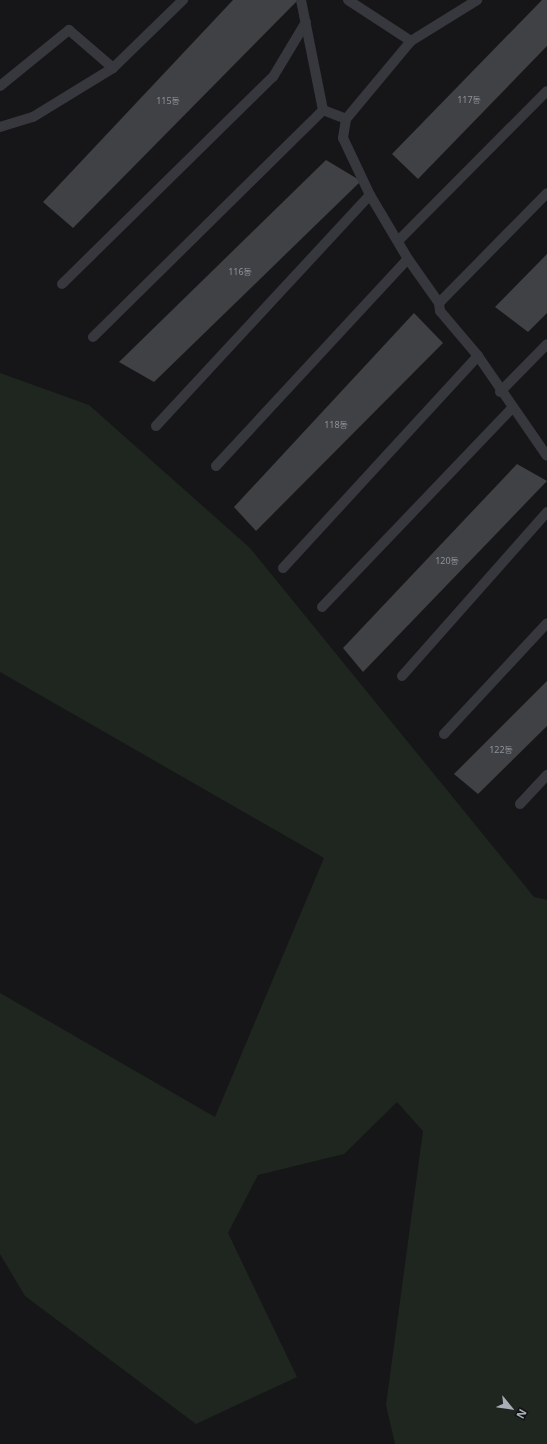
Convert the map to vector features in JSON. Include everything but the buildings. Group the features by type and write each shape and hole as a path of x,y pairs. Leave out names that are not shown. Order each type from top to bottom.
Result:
{"lane":[{"path":"0,127 33,117 113,68 183,0"},
{"path":"301,0 323,110"},
{"path":"348,0 411,41"},
{"path":"477,0 411,41 346,119 343,138 370,194 408,259 439,303 440,311 478,356 500,392 545,452"},
{"path":"62,284 273,77 306,22"},
{"path":"0,86 69,30 113,68"},
{"path":"398,241 547,91"},
{"path":"323,110 346,119"},
{"path":"93,337 323,110"},
{"path":"439,303 547,193"},
{"path":"156,426 370,194"},
{"path":"216,466 408,259"},
{"path":"500,392 547,344"},
{"path":"283,568 478,356"},
{"path":"322,607 512,408"},
{"path":"402,676 547,512"},
{"path":"444,734 547,623"},
{"path":"520,804 547,776"}],"shaded area":[{"path":"0,373 89,405 250,548 534,897 547,900 547,1444 395,1444 386,1405 423,1131 397,1102 344,1154 258,1175 228,1233 297,1377 196,1424 25,1296 0,1254 0,993 215,1117 324,858 0,672"}]}
